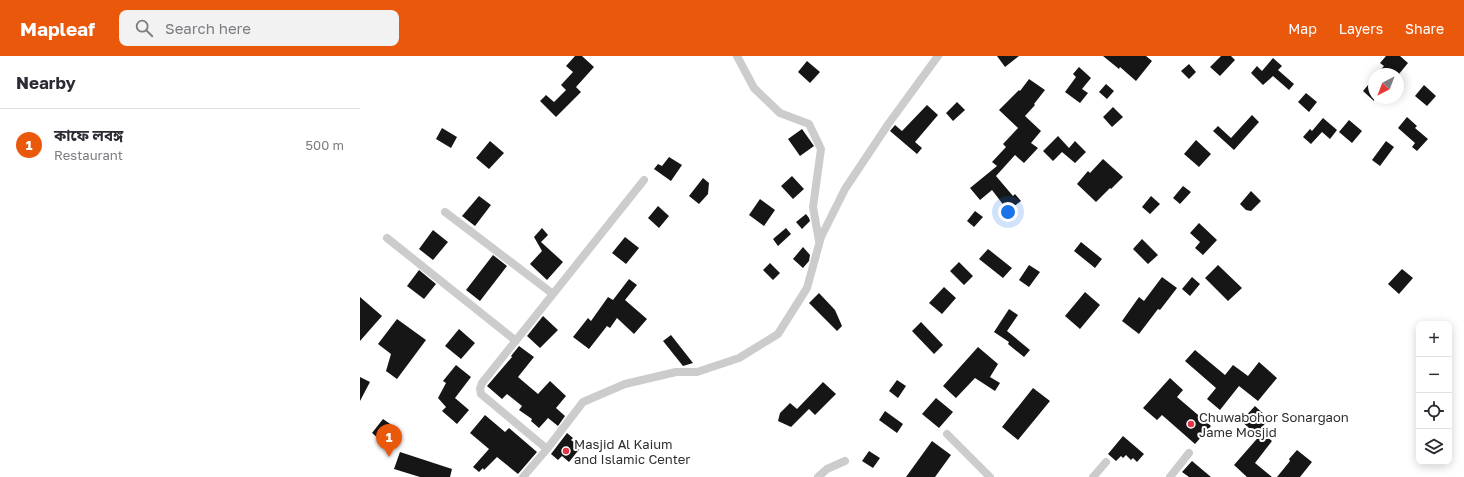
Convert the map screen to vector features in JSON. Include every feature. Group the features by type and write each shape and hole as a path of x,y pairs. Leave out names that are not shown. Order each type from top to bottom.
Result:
{"street":[{"path":"737,56 754,88 780,113 809,124 821,149 814,207 819,244"},
{"path":"523,477 547,449 583,402 625,384 676,372 697,372 739,358 778,334 807,288 821,237 845,189 889,123 938,56"},
{"path":"547,449 481,394 480,389 482,383 644,180"},
{"path":"445,212 553,294"},
{"path":"387,238 516,341"},
{"path":"947,434 990,477"},
{"path":"1170,477 1189,453"},
{"path":"818,477 827,469 845,461"},
{"path":"1093,477 1106,462"}],"building":[{"path":"575,56 582,56 594,67 576,87 581,92 556,117 540,101 546,95 554,102 566,90 561,85 573,72 566,66"},
{"path":"997,56 1019,56 1005,67"},
{"path":"1103,56 1146,56 1152,61 1136,81 1120,67 1119,69"},
{"path":"1221,56 1231,56 1235,60 1220,76 1210,67"},
{"path":"1386,56 1400,56 1408,63 1404,68 1382,68 1384,66 1380,63"},
{"path":"1273,58 1282,66 1278,70 1294,84 1289,90 1273,76 1263,85 1251,73 1257,66 1262,71"},
{"path":"807,61 820,72 810,83 798,72"},
{"path":"1189,64 1196,72 1189,79 1181,71"},
{"path":"1079,67 1091,78 1082,89 1088,93 1080,103 1065,92 1076,77 1073,74"},
{"path":"1029,79 1045,90 1034,104 1035,105 1025,116 1041,131 1031,143 1038,148 1024,163 1015,155 996,176 1013,196 1015,194 1021,201 1008,211 992,190 980,200 970,188 997,166 992,162 1006,147 1003,144 1018,128 999,110 1019,90 1020,91"},
{"path":"1106,84 1114,91 1107,99 1099,92"},
{"path":"1368,85 1368,96 1363,91"},
{"path":"1424,85 1436,96 1427,106 1415,96"},
{"path":"1306,93 1317,102 1309,112 1298,102"},
{"path":"957,102 965,110 953,121 946,113"},
{"path":"927,105 938,115 915,142 922,148 917,154 890,131 895,125 902,131"},
{"path":"1113,107 1123,117 1112,127 1103,117"},
{"path":"1252,115 1259,122 1234,150 1213,131 1218,126 1231,138"},
{"path":"1407,117 1417,126 1415,128 1428,139 1417,151 1412,147 1415,143 1398,128"},
{"path":"1323,118 1337,130 1330,139 1322,132 1311,144 1303,137 1310,129 1312,131"},
{"path":"1349,120 1362,131 1352,143 1339,132"},
{"path":"442,128 457,137 451,148 436,139"},
{"path":"802,129 814,146 800,156 788,139"},
{"path":"1058,136 1069,148 1075,141 1086,152 1075,163 1062,152 1053,161 1043,151"},
{"path":"1196,140 1211,154 1199,167 1184,154"},
{"path":"490,141 504,153 489,169 476,158"},
{"path":"1386,141 1394,147 1380,166 1372,160"},
{"path":"669,157 682,165 671,181 654,169 658,164 662,166"},
{"path":"1103,159 1123,177 1096,202 1077,184 1088,171 1090,173"},
{"path":"792,176 804,189 793,199 781,186"},
{"path":"703,178 709,183 708,194 699,204 689,196"},
{"path":"1183,186 1191,192 1180,204 1173,198"},
{"path":"1251,191 1261,201 1251,211 1246,210 1240,204"},
{"path":"479,196 491,205 475,226 462,216"},
{"path":"1151,196 1160,204 1150,214 1142,207"},
{"path":"760,199 775,210 764,226 749,215"},
{"path":"658,206 669,216 659,228 648,218"},
{"path":"975,211 983,217 974,227 967,221"},
{"path":"806,214 810,221 802,229 796,222"},
{"path":"1199,223 1217,240 1203,255 1195,248 1200,242 1190,233"},
{"path":"542,228 548,235 541,242 563,262 547,280 530,264 542,251 534,237"},
{"path":"786,228 791,234 778,246 773,239"},
{"path":"433,230 448,242 433,260 419,249"},
{"path":"625,237 639,248 626,264 612,253"},
{"path":"1142,239 1158,255 1148,264 1133,249"},
{"path":"1081,242 1102,259 1095,268 1074,251"},
{"path":"803,247 810,255 809,261 803,268 793,259"},
{"path":"988,249 1012,268 1003,278 979,259"},
{"path":"493,255 507,266 480,301 466,290"},
{"path":"959,262 973,276 964,285 950,271"},
{"path":"770,263 780,273 773,280 763,270"},
{"path":"1029,265 1040,272 1029,287 1019,280"},
{"path":"1218,265 1242,288 1228,301 1205,278"},
{"path":"1402,269 1413,278 1399,294 1388,284"},
{"path":"419,270 436,284 424,299 407,286"},
{"path":"1162,277 1177,288 1160,310 1158,309 1139,334 1122,321 1139,297 1144,301"},
{"path":"1192,277 1200,284 1190,296 1182,289"},
{"path":"629,279 637,285 625,300 647,319 634,334 617,318 610,328 607,326 589,349 573,337 588,318 591,321 608,297 613,300"},
{"path":"944,287 956,298 942,314 929,303"},
{"path":"1085,292 1100,305 1080,329 1065,316"},
{"path":"819,293 835,310 842,326 837,331 809,303"},
{"path":"360,297 382,316 360,341"},
{"path":"1009,309 1018,315 1007,331 1030,350 1024,357 1008,344 1009,342 994,332"},
{"path":"543,316 558,330 540,348 527,336"},
{"path":"397,319 426,340 397,379 386,371 391,354 378,344"},
{"path":"921,322 943,345 934,354 912,331"},
{"path":"459,329 475,343 461,359 445,346"},
{"path":"671,335 693,363 683,366 663,341"},
{"path":"519,346 534,357 518,377 538,394 550,381 566,396 556,408 565,416 558,426 548,418 539,428 531,421 532,419 519,410 522,406 507,394 502,399 487,386 512,357 511,356"},
{"path":"978,347 998,364 990,377 1000,383 995,391 975,378 956,398 943,386"},
{"path":"1195,350 1225,375 1233,365 1248,376 1259,362 1277,378 1258,401 1239,386 1220,410 1207,399 1216,388 1185,361"},
{"path":"456,365 471,377 455,398 469,410 457,424 442,411 446,407 438,398 446,383 443,381"},
{"path":"360,377 370,382 360,401"},
{"path":"1170,378 1183,390 1177,397 1211,426 1195,444 1162,415 1157,420 1143,408"},
{"path":"897,380 906,386 898,398 889,391"},
{"path":"823,382 836,394 815,415 809,409 791,427 778,421 780,413 790,403 797,409"},
{"path":"1033,388 1050,401 1018,440 1002,427"},
{"path":"936,398 953,412 939,428 922,414"},
{"path":"1255,406 1269,419 1256,434 1241,421"},
{"path":"885,411 903,424 897,433 879,420"},
{"path":"485,415 505,432 509,428 537,452 518,474 497,457 484,470 483,468 479,472 473,467 489,449 470,433"},
{"path":"383,419 396,428 384,443 372,433"},
{"name":"Masjid Al Kaium and Islamic Center","path":"567,433 573,438 571,440 581,447 569,462 562,456 558,460 551,454"},
{"path":"1262,433 1272,441 1255,463 1272,477 1247,477 1234,465"},
{"path":"1123,436 1144,454 1137,462 1133,458 1131,460 1126,455 1123,458 1121,456 1116,461 1108,454"},
{"path":"932,441 951,455 935,477 906,477"},
{"path":"1297,450 1312,462 1300,477 1277,477 1290,461 1289,459"},
{"path":"869,451 880,458 873,468 862,461"},
{"path":"400,452 452,469 450,477 420,477 394,469"},
{"path":"1192,461 1211,477 1189,477 1182,472"}],"place":[{"name":"Chuwabohor Sonargaon Jame Mosjid","path":"1191,424"},
{"name":"Masjid Al Kaium and Islamic Center","path":"566,451"},
{"name":"কাফে লবঙ্গ","path":"389,457"}]}
